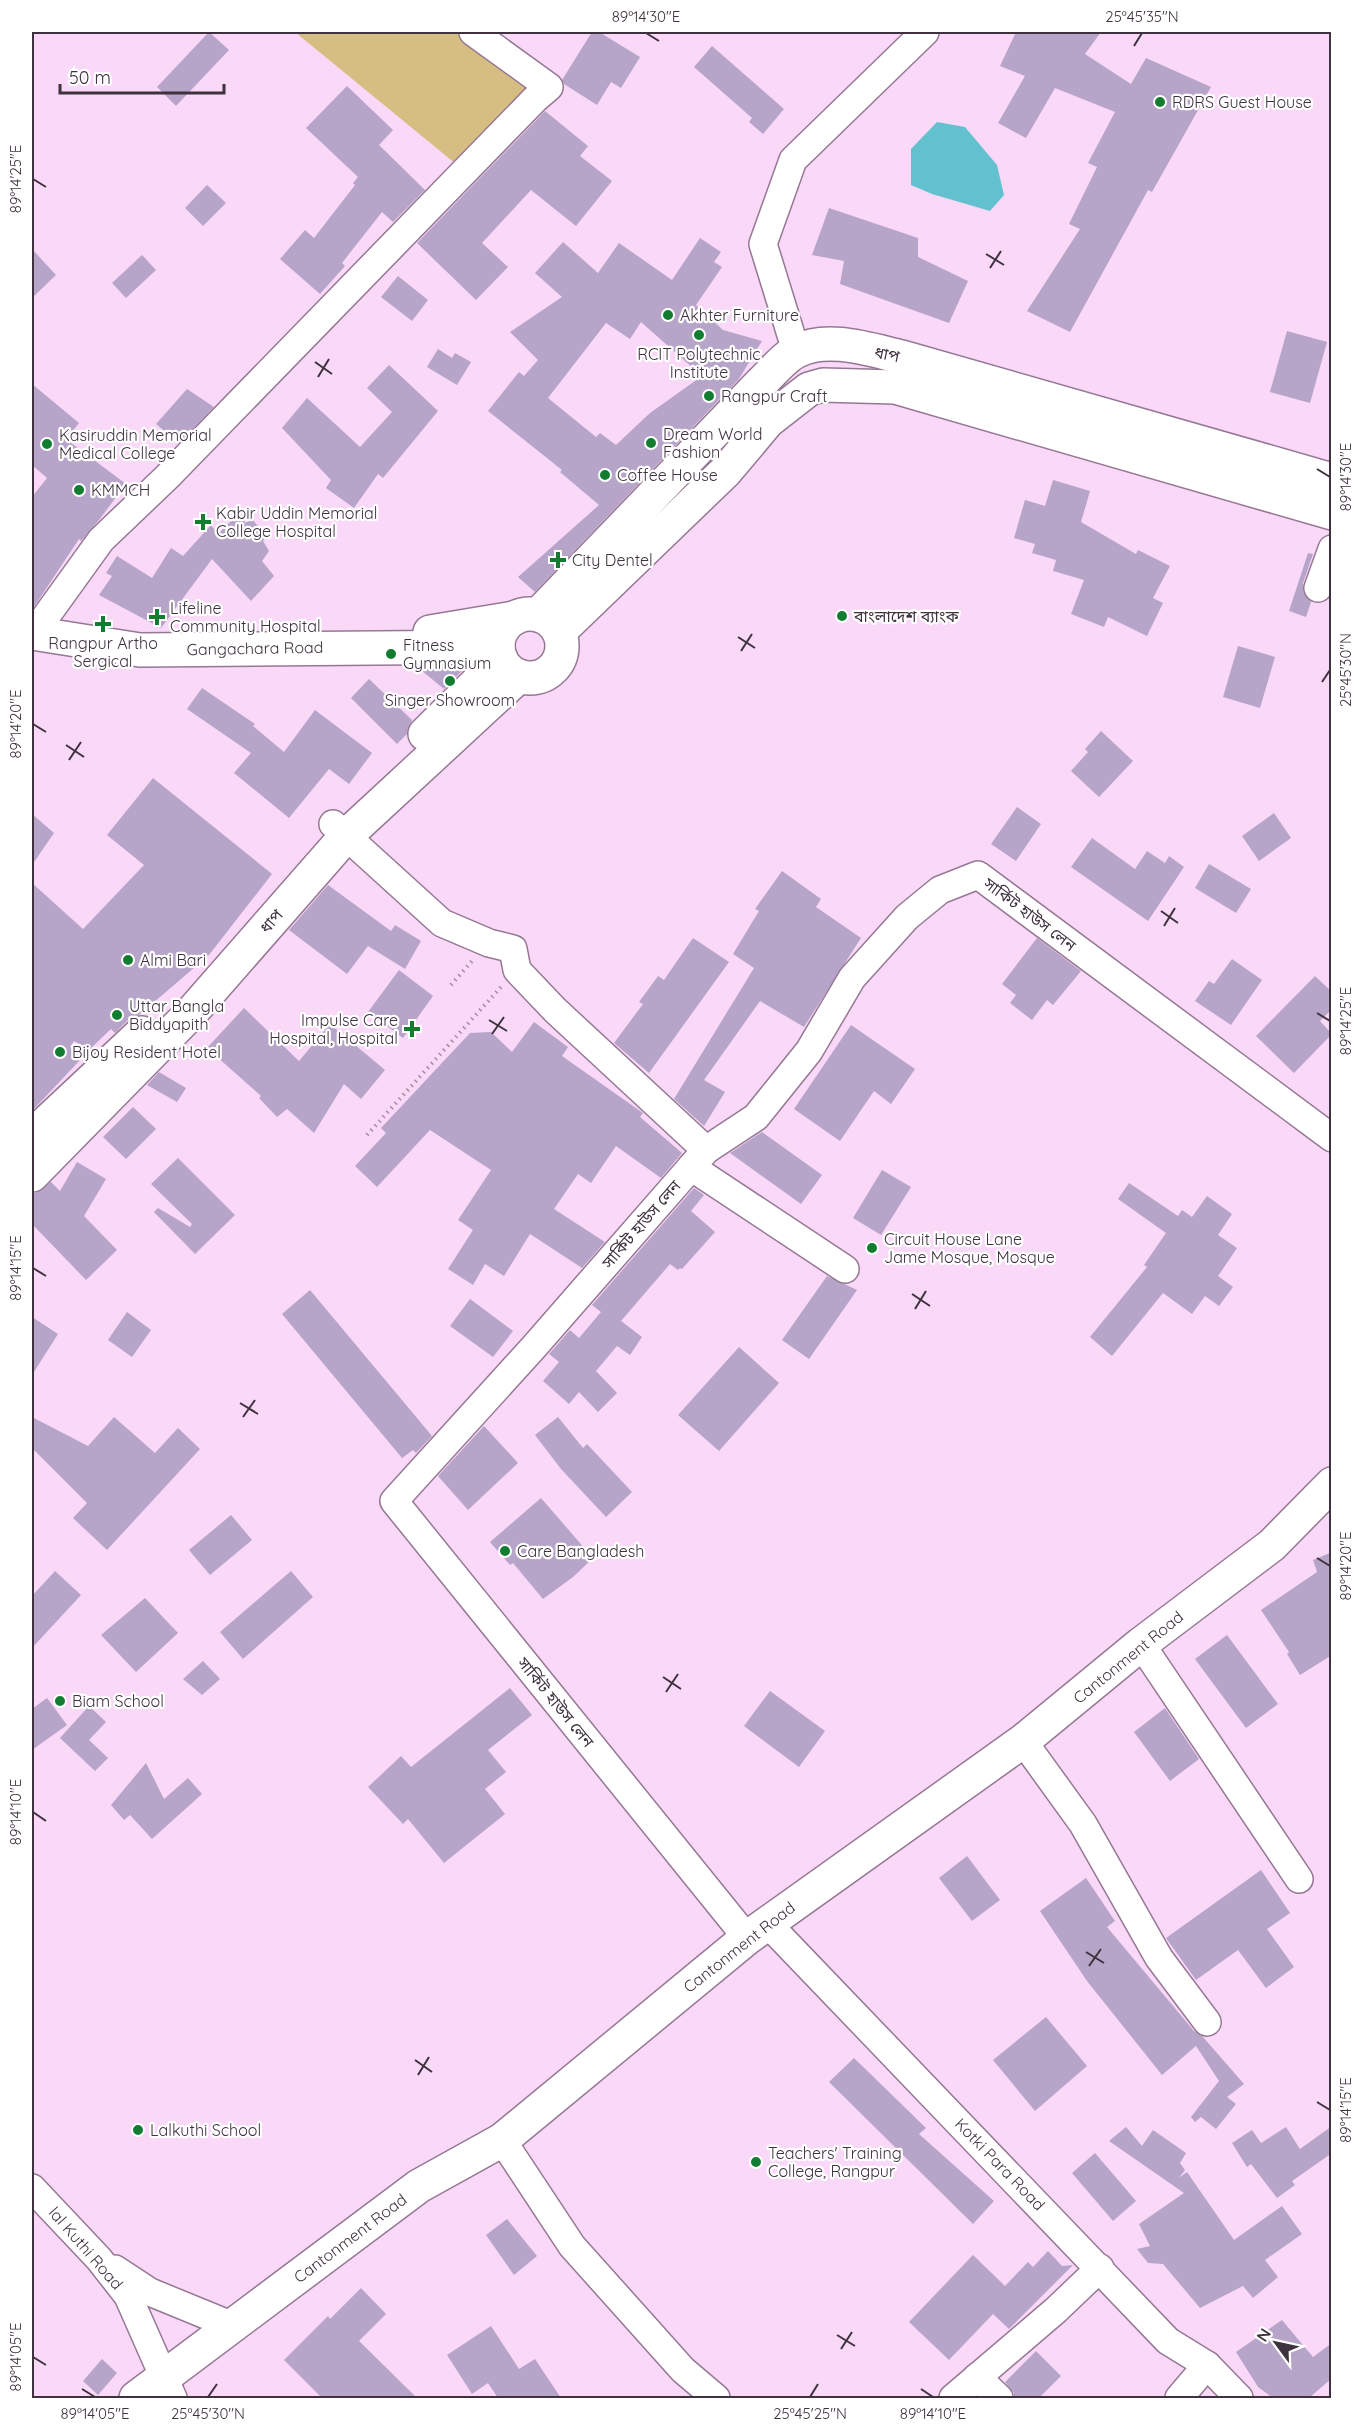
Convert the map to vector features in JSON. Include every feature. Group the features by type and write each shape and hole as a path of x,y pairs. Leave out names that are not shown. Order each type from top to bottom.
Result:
{"main road":[{"name":"ধাপ","path":"538,622 754,391 796,351 818,345 848,345 902,357 1332,480"},
{"name":"ধাপ","path":"32,1136 181,997 339,830 506,661 506,625 538,622 726,471 768,421 809,389 823,385 895,387 1332,513"},
{"name":"Gangachara Road","path":"336,647 538,622"},
{"path":"506,661 538,677 554,668 561,657 563,645 538,622"},
{"name":"Gangachara Road","path":"33,633 140,650 336,647 506,661"},
{"name":"ধাপ","path":"32,1175 192,1013 339,830"},
{"name":"Cantonment Road","path":"136,2398 169,2388 233,2326 419,2186 502,2140 757,1930 1023,1741 1141,1644 1272,1545 1332,1484"}],"street":[{"path":"33,633 100,540 175,468 549,87 473,32"},
{"path":"796,351 763,244 792,160 925,32"},
{"path":"1318,588 1332,549"},
{"path":"339,830 442,923 489,943 513,949 517,970 698,1159 845,1269"},
{"name":"সার্কিট হাউস লেন","path":"757,1930 394,1501 541,1340 698,1159 756,1117 809,1051 852,978 908,917 940,890 978,875 1332,1138"},
{"path":"1141,1644 1299,1879"},
{"path":"1023,1741 1083,1824 1159,1958 1207,2022"},
{"name":"Kotki Para Road","path":"757,1930 1100,2268 1168,2341 1207,2366 1239,2398"},
{"path":"502,2140 572,2246 683,2370 716,2398"},
{"name":"lal Kuthi Road","path":"32,2188 99,2259 128,2296 169,2388"},
{"path":"99,2259 150,2292 233,2326"},
{"path":"953,2398 1056,2310 1100,2268"},
{"path":"1179,2398 1207,2366"},
{"path":"977,2377 999,2398"}],"path":[{"path":"451,985 489,943"},
{"path":"367,1135 517,970"}],"shaded area":[{"path":"295,32 463,32 532,88 456,164"}],"water":[{"path":"937,122 965,127 997,165 1004,195 990,211 932,194 911,185 911,149"}],"building":[{"path":"209,32 229,50 176,106 157,87"},
{"path":"592,32 599,32 640,57 621,88 611,82 597,105 564,84 562,80"},
{"path":"1016,32 1101,32 1085,54 1131,84 1146,58 1211,87 1152,192 1148,190 1070,332 1027,311 1080,229 1069,224 1097,167 1088,163 1115,112 1055,88 1026,138 998,123 1025,76 1000,66"},
{"path":"712,46 784,109 763,134 749,122 752,118 694,67"},
{"path":"347,86 393,130 379,145 425,190 393,222 382,212 342,263 345,266 320,294 280,259 305,230 314,238 355,185 353,183 358,177 306,128"},
{"path":"545,111 588,146 580,156 612,181 576,226 531,190 482,243 508,267 476,300 417,243"},
{"path":"207,185 226,203 203,226 185,208"},
{"path":"829,208 918,238 918,257 968,281 949,323 840,284 844,261 812,255"},
{"path":"700,238 721,252 714,262 722,267 696,305 723,330 762,341 739,379 535,592 518,577 599,505 560,472 562,470 488,411 519,372 524,376 538,360 510,332 562,297 535,273 563,242 598,273 619,243 672,280","holes":["641,322 702,376 650,413 616,445 600,433 596,437 548,398 606,323 630,339"]},
{"path":"32,249 56,275 32,298"},
{"path":"142,255 156,270 126,298 112,283"},
{"path":"398,276 428,300 412,321 381,297"},
{"path":"1287,331 1327,342 1310,403 1270,392"},
{"path":"438,349 452,358 455,353 471,362 457,385 427,367"},
{"path":"389,365 438,411 383,478 378,474 354,508 326,488 331,480 282,428 307,398 360,447 392,412 367,388"},
{"path":"32,384 79,423 66,439 126,484 99,520 81,541 79,539 32,610 32,497 47,478 32,465"},
{"path":"187,389 214,407 179,443 156,424"},
{"path":"1053,480 1090,491 1081,522 1136,554 1138,550 1170,566 1153,598 1163,603 1147,636 1108,617 1104,627 1071,614 1084,580 1053,571 1056,560 1032,553 1035,544 1014,538 1025,500 1045,506"},
{"path":"238,514 246,523 251,518 267,536 263,541 269,551 262,561 274,576 251,601 212,559 161,628 99,595 112,576 106,573 117,556 152,578 171,548 183,556 211,525 218,534"},
{"path":"1308,553 1313,554 1303,583 1303,591 1311,602 1306,617 1289,611"},
{"path":"1238,646 1275,657 1260,708 1223,697"},
{"path":"416,666 467,666 444,689"},
{"path":"369,679 412,720 407,734 397,744 351,698"},
{"path":"202,688 255,724 253,726 284,752 315,710 372,753 349,784 329,769 289,818 234,773 251,753 187,709"},
{"path":"1101,731 1133,761 1099,797 1071,771 1088,752 1085,749"},
{"path":"153,778 272,874 209,955 139,1015 129,1019 115,1033 111,1029 89,1050 74,1041 70,1047 82,1058 32,1111 32,883 83,929 144,865 107,835"},
{"path":"1017,807 1041,824 1016,861 991,844"},
{"path":"1274,813 1291,838 1259,861 1242,836"},
{"path":"32,814 54,833 32,865"},
{"path":"1092,838 1135,869 1147,851 1165,863 1169,856 1184,867 1148,921 1071,867"},
{"path":"1209,864 1251,889 1236,913 1195,888"},
{"path":"782,871 821,899 816,907 861,938 804,1027 760,1001 704,1080 725,1092 704,1126 674,1099 754,968 733,954 759,911 755,909"},
{"path":"328,885 391,931 395,925 421,941 405,969 368,946 347,974 289,930"},
{"path":"693,938 729,962 649,1073 614,1043 643,1004 639,1002 658,976 664,980"},
{"path":"1037,938 1081,971 1053,1005 1047,1000 1032,1020 1010,1003 1016,995 1002,984"},
{"path":"1232,959 1262,980 1231,1025 1195,1001 1209,981 1214,984"},
{"path":"399,970 433,996 403,1038 368,1012"},
{"path":"1315,976 1332,992 1332,1009 1320,1021 1332,1034 1294,1073 1256,1036"},
{"path":"244,1008 299,1061 330,1024 385,1070 361,1099 344,1084 314,1133 287,1109 277,1117 259,1098 261,1096 207,1048"},
{"path":"534,1022 568,1047 562,1056 643,1113 640,1117 682,1153 661,1178 616,1146 591,1183 578,1174 554,1209 605,1242 582,1268 530,1234 504,1276 485,1264 473,1285 448,1269 473,1230 458,1220 491,1170 430,1130 377,1187 355,1166 386,1133 381,1128 470,1033 491,1032 512,1052"},
{"path":"851,1025 915,1069 891,1104 874,1091 840,1141 794,1109"},
{"path":"159,1072 186,1088 177,1102 147,1085"},
{"path":"133,1107 156,1129 126,1159 103,1137"},
{"path":"762,1132 822,1175 801,1204 730,1153"},
{"path":"178,1158 235,1215 195,1254 154,1212 158,1208 190,1227 192,1224 151,1184"},
{"path":"77,1162 106,1179 84,1216 117,1250 86,1280 32,1224 32,1195 51,1182 60,1191"},
{"path":"882,1170 911,1187 881,1235 853,1218"},
{"path":"1129,1183 1178,1216 1182,1210 1192,1217 1207,1196 1232,1214 1218,1235 1237,1248 1218,1276 1233,1287 1219,1306 1205,1296 1192,1314 1163,1293 1112,1356 1090,1337 1147,1267 1144,1265 1166,1233 1118,1199"},
{"path":"694,1188 704,1195 691,1211 715,1232 682,1269 678,1270 670,1264 621,1321 642,1337 630,1355 617,1346 596,1371 617,1393 598,1412 579,1392 569,1404 543,1381 559,1362 549,1354 570,1330 579,1338 601,1312 592,1305"},
{"path":"827,1276 857,1290 809,1359 782,1340"},
{"path":"310,1290 432,1436 416,1453 413,1450 402,1458 282,1314"},
{"path":"470,1299 513,1331 493,1357 450,1326"},
{"path":"127,1312 151,1330 132,1357 108,1340"},
{"path":"32,1317 58,1334 32,1375"},
{"path":"739,1347 779,1383 719,1451 678,1415"},
{"path":"32,1417 88,1446 114,1417 155,1453 178,1428 200,1449 107,1550 73,1518 87,1503 32,1448"},
{"path":"558,1417 583,1448 587,1444 632,1492 606,1517 561,1469 535,1435"},
{"path":"484,1426 518,1463 468,1510 438,1476"},
{"path":"541,1498 593,1558 573,1577 543,1599 513,1563 510,1565 490,1542"},
{"path":"231,1515 252,1540 210,1575 189,1550"},
{"path":"1332,1552 1332,1655 1300,1675 1287,1654 1289,1652 1261,1610 1317,1572 1313,1560"},
{"path":"55,1571 81,1595 32,1648 32,1596"},
{"path":"291,1571 313,1597 243,1659 220,1632"},
{"path":"145,1598 178,1633 136,1672 101,1635"},
{"path":"1227,1635 1278,1704 1246,1728 1195,1659"},
{"path":"203,1661 220,1679 202,1695 183,1679"},
{"path":"510,1688 532,1715 488,1750 506,1772 485,1789 505,1814 444,1863 408,1819 403,1824 368,1787 401,1756 411,1767"},
{"path":"770,1691 825,1731 799,1767 744,1726"},
{"path":"47,1698 67,1725 32,1750 32,1709"},
{"path":"89,1706 106,1722 89,1740 108,1758 95,1771 60,1738"},
{"path":"1165,1708 1199,1759 1170,1781 1134,1732"},
{"path":"146,1763 164,1799 188,1778 202,1794 152,1839 130,1815 124,1820 111,1805"},
{"path":"967,1856 1000,1900 972,1921 939,1878"},
{"path":"1261,1870 1290,1913 1267,1929 1294,1967 1266,1988 1238,1950 1196,1980 1166,1938"},
{"path":"1086,1878 1115,1921 1107,1927 1194,2031 1203,2037 1244,2084 1227,2097 1236,2104 1216,2129 1201,2117 1195,2122 1191,2117 1219,2081 1196,2046 1162,2075 1087,1981 1040,1911"},
{"path":"1046,2017 1087,2066 1035,2111 993,2060"},
{"path":"854,2058 926,2128 919,2134 994,2201 973,2224 829,2082"},
{"path":"1332,2126 1332,2153 1292,2181 1295,2185 1277,2198 1251,2164 1247,2167 1232,2143 1252,2130 1261,2143 1286,2127 1300,2149"},
{"path":"1126,2127 1142,2146 1153,2130 1186,2153 1180,2163 1185,2170 1179,2178 1187,2172 1234,2240 1282,2206 1302,2234 1265,2260 1278,2277 1253,2298 1243,2286 1200,2308 1163,2264 1148,2263 1137,2249 1150,2246 1139,2224 1184,2193 1109,2141"},
{"path":"1095,2153 1136,2201 1113,2221 1072,2173"},
{"path":"507,2219 537,2256 514,2275 486,2235"},
{"path":"1048,2251 1062,2266 1073,2265 1009,2329 993,2314 949,2360 909,2322 973,2255 1005,2286 1028,2262 1033,2267"},
{"path":"361,2288 386,2314 359,2341 417,2398 322,2398 284,2360 328,2316 330,2319"},
{"path":"1282,2320 1313,2357 1332,2343 1332,2378 1309,2398 1273,2398 1258,2387 1236,2352"},
{"path":"491,2326 519,2369 535,2359 561,2398 498,2398 488,2383 472,2394 447,2355"},
{"path":"1036,2351 1061,2376 1039,2398 1014,2398 1014,2393 1005,2382"},
{"path":"102,2359 117,2373 98,2395 83,2381"}],"place":[{"name":"RDRS Guest House","path":"1160,102"},
{"name":"Akhter Furniture","path":"668,315"},
{"name":"RCIT Polytechnic Institute","path":"699,335"},
{"name":"Rangpur Craft","path":"709,396"},
{"name":"Dream World Fashion","path":"651,443"},
{"name":"Kasiruddin Memorial Medical College","path":"47,444"},
{"name":"Coffee House","path":"605,475"},
{"name":"KMMCH","path":"79,490"},
{"name":"Kabir Uddin Memorial College Hospital","path":"203,522"},
{"name":"City Dentel","path":"558,560"},
{"name":"বাংলাদেশ ব্যাংক","path":"842,616"},
{"name":"Lifeline Community Hospital","path":"157,617"},
{"name":"Rangpur Artho Sergical","path":"103,624"},
{"name":"Fitness Gymnasium","path":"391,654"},
{"name":"Singer Showroom","path":"450,681"},
{"name":"Almi Bari","path":"128,960"},
{"name":"Uttar Bangla Biddyapith","path":"117,1015"},
{"name":"Impulse Care Hospital, Hospital","path":"412,1029"},
{"name":"Bijoy Resident Hotel","path":"60,1052"},
{"name":"Circuit House Lane Jame Mosque, Mosque","path":"872,1248"},
{"name":"Care Bangladesh","path":"505,1551"},
{"name":"Biam School","path":"60,1701"},
{"name":"Lalkuthi School","path":"138,2130"},
{"name":"Teachers' Training College, Rangpur","path":"756,2162"}]}
